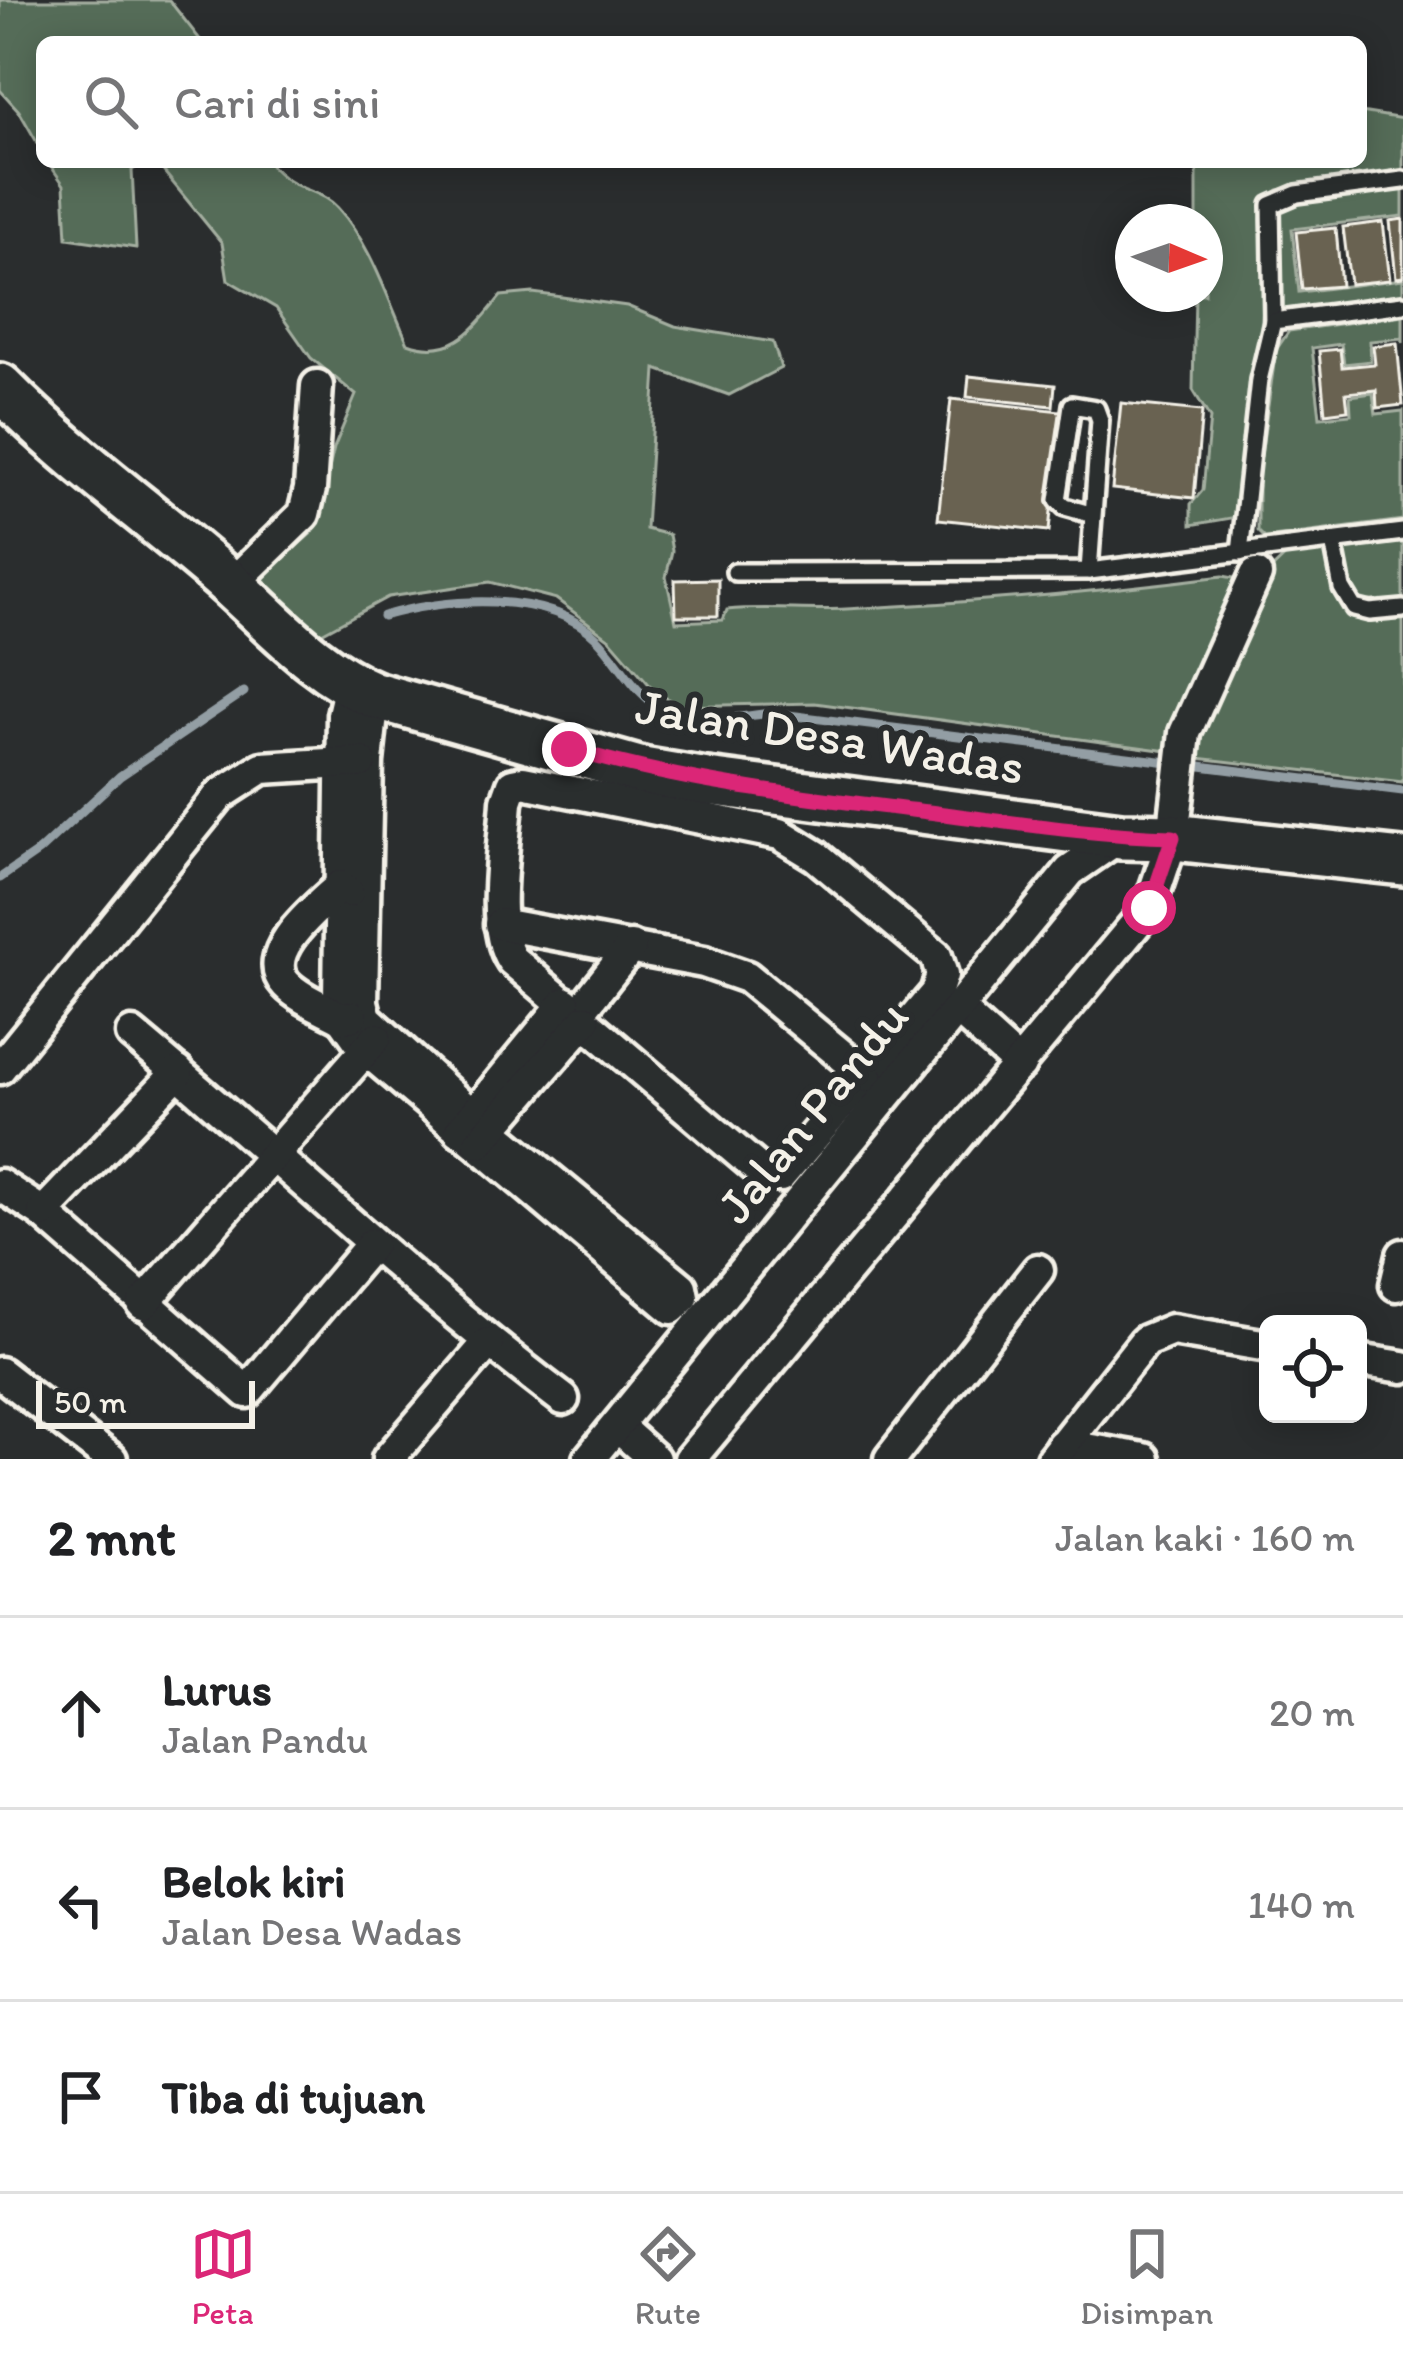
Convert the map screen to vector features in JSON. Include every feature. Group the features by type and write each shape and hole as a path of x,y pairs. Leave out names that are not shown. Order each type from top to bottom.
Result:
{"main road":[{"name":"Jalan Desa Wadas","path":"0,387 36,424 231,584 283,634 362,690 642,771 814,798 1121,836 1173,837 1403,862"}],"street":[{"path":"231,584 304,514 317,386"},
{"path":"690,1459 1149,908 1173,837 1184,743 1248,564"},
{"path":"143,1304 272,1155 363,1029 352,895 354,762 362,690"},
{"path":"0,1068 220,795 262,768 354,762"},
{"path":"523,782 780,834 816,856 942,966 936,993 868,1077 786,1172 769,1176 512,960 503,948 500,924 507,801 513,784 523,782"},
{"name":"Jalan Pandu","path":"589,1459 1070,872 1121,836"},
{"path":"352,895 288,937 280,976 294,991 363,1029 475,1130 654,1278"},
{"path":"500,924 631,946 747,977 868,1077"},
{"path":"475,1130 631,946"},
{"path":"958,1009 1020,1065"},
{"path":"132,1034 488,1343 562,1399"},
{"path":"44,1213 178,1072"},
{"path":"0,1184 44,1213 247,1392 372,1244"},
{"path":"890,1459 1038,1270"},
{"path":"1144,1459 1069,1453 1132,1355 1157,1334 1172,1330 1259,1344"},
{"path":"388,1459 488,1343"},
{"path":"1367,1361 1403,1367"},
{"path":"0,1373 110,1459"},
{"path":"617,1426 654,1459"}],"lane":[{"path":"1248,564 1259,380 1273,321 1271,205 1298,194 1403,180"},
{"path":"1273,321 1403,304"},
{"path":"1089,571 1100,421 1096,409 1072,405 1058,500 1065,507 1090,514"},
{"path":"735,572 1089,571 1248,564 1284,548 1403,532"},
{"path":"1333,542 1349,603 1360,611 1403,609"},
{"path":"1248,564 1284,548"}],"green space":[{"path":"0,0 169,0 197,36 36,36 36,141 0,90"},
{"path":"1367,113 1403,119 1403,171 1278,190 1266,200 1261,219 1264,302 1237,517 1191,525 1191,504 1203,490 1210,418 1193,390 1195,312 1223,312 1223,204 1197,204 1197,168 1367,168"},
{"path":"52,168 136,168 136,248 67,238 64,185"},
{"path":"161,168 273,168 331,202 350,222 369,255 408,343 424,347 451,344 473,329 501,296 533,293 627,306 675,326 773,342 781,368 729,395 656,369 646,529 669,535 672,551 666,577 676,622 723,620 727,610 894,607 1223,576 1239,579 1168,751 815,703 679,706 654,690 610,639 556,599 490,582 388,597 316,636 255,583 314,531 334,448 356,395 311,358 276,308 228,280 222,243"},
{"path":"1403,186 1403,216 1292,229 1299,292 1403,279 1403,300 1277,316 1275,209 1282,204"},
{"path":"1403,315 1403,343 1402,338 1370,341 1371,361 1344,364 1341,344 1312,348 1320,417 1351,414 1350,396 1373,393 1376,414 1403,411 1403,520 1265,538 1258,531 1258,476 1276,350 1289,331"},
{"path":"1403,537 1403,605 1354,605 1336,544"},
{"path":"1327,550 1346,609 1403,615 1403,782 1189,757 1269,572 1289,553"}],"building":[{"path":"1403,219 1403,277 1396,278 1390,221"},
{"path":"1383,222 1390,280 1350,284 1343,227"},
{"path":"1336,228 1341,286 1302,289 1296,232"},
{"path":"1397,343 1403,405 1377,408 1376,390 1346,393 1348,410 1325,413 1319,351 1340,349 1342,367 1375,364 1373,346"},
{"path":"969,376 1055,385 1053,406 967,397"},
{"path":"951,399 1061,411 1049,531 938,519"},
{"path":"1121,403 1202,411 1194,498 1112,489"},
{"path":"718,579 718,616 676,616 675,580"}],"waterway":[{"path":"383,616 465,602 524,605 552,612 598,639 639,690 658,706 681,716 720,719 772,713 1403,791"},
{"path":"0,878 39,851 120,776 244,692"}],"route":[{"path":"569,749 642,771 814,798 1121,836 1173,837 1149,908"}]}
